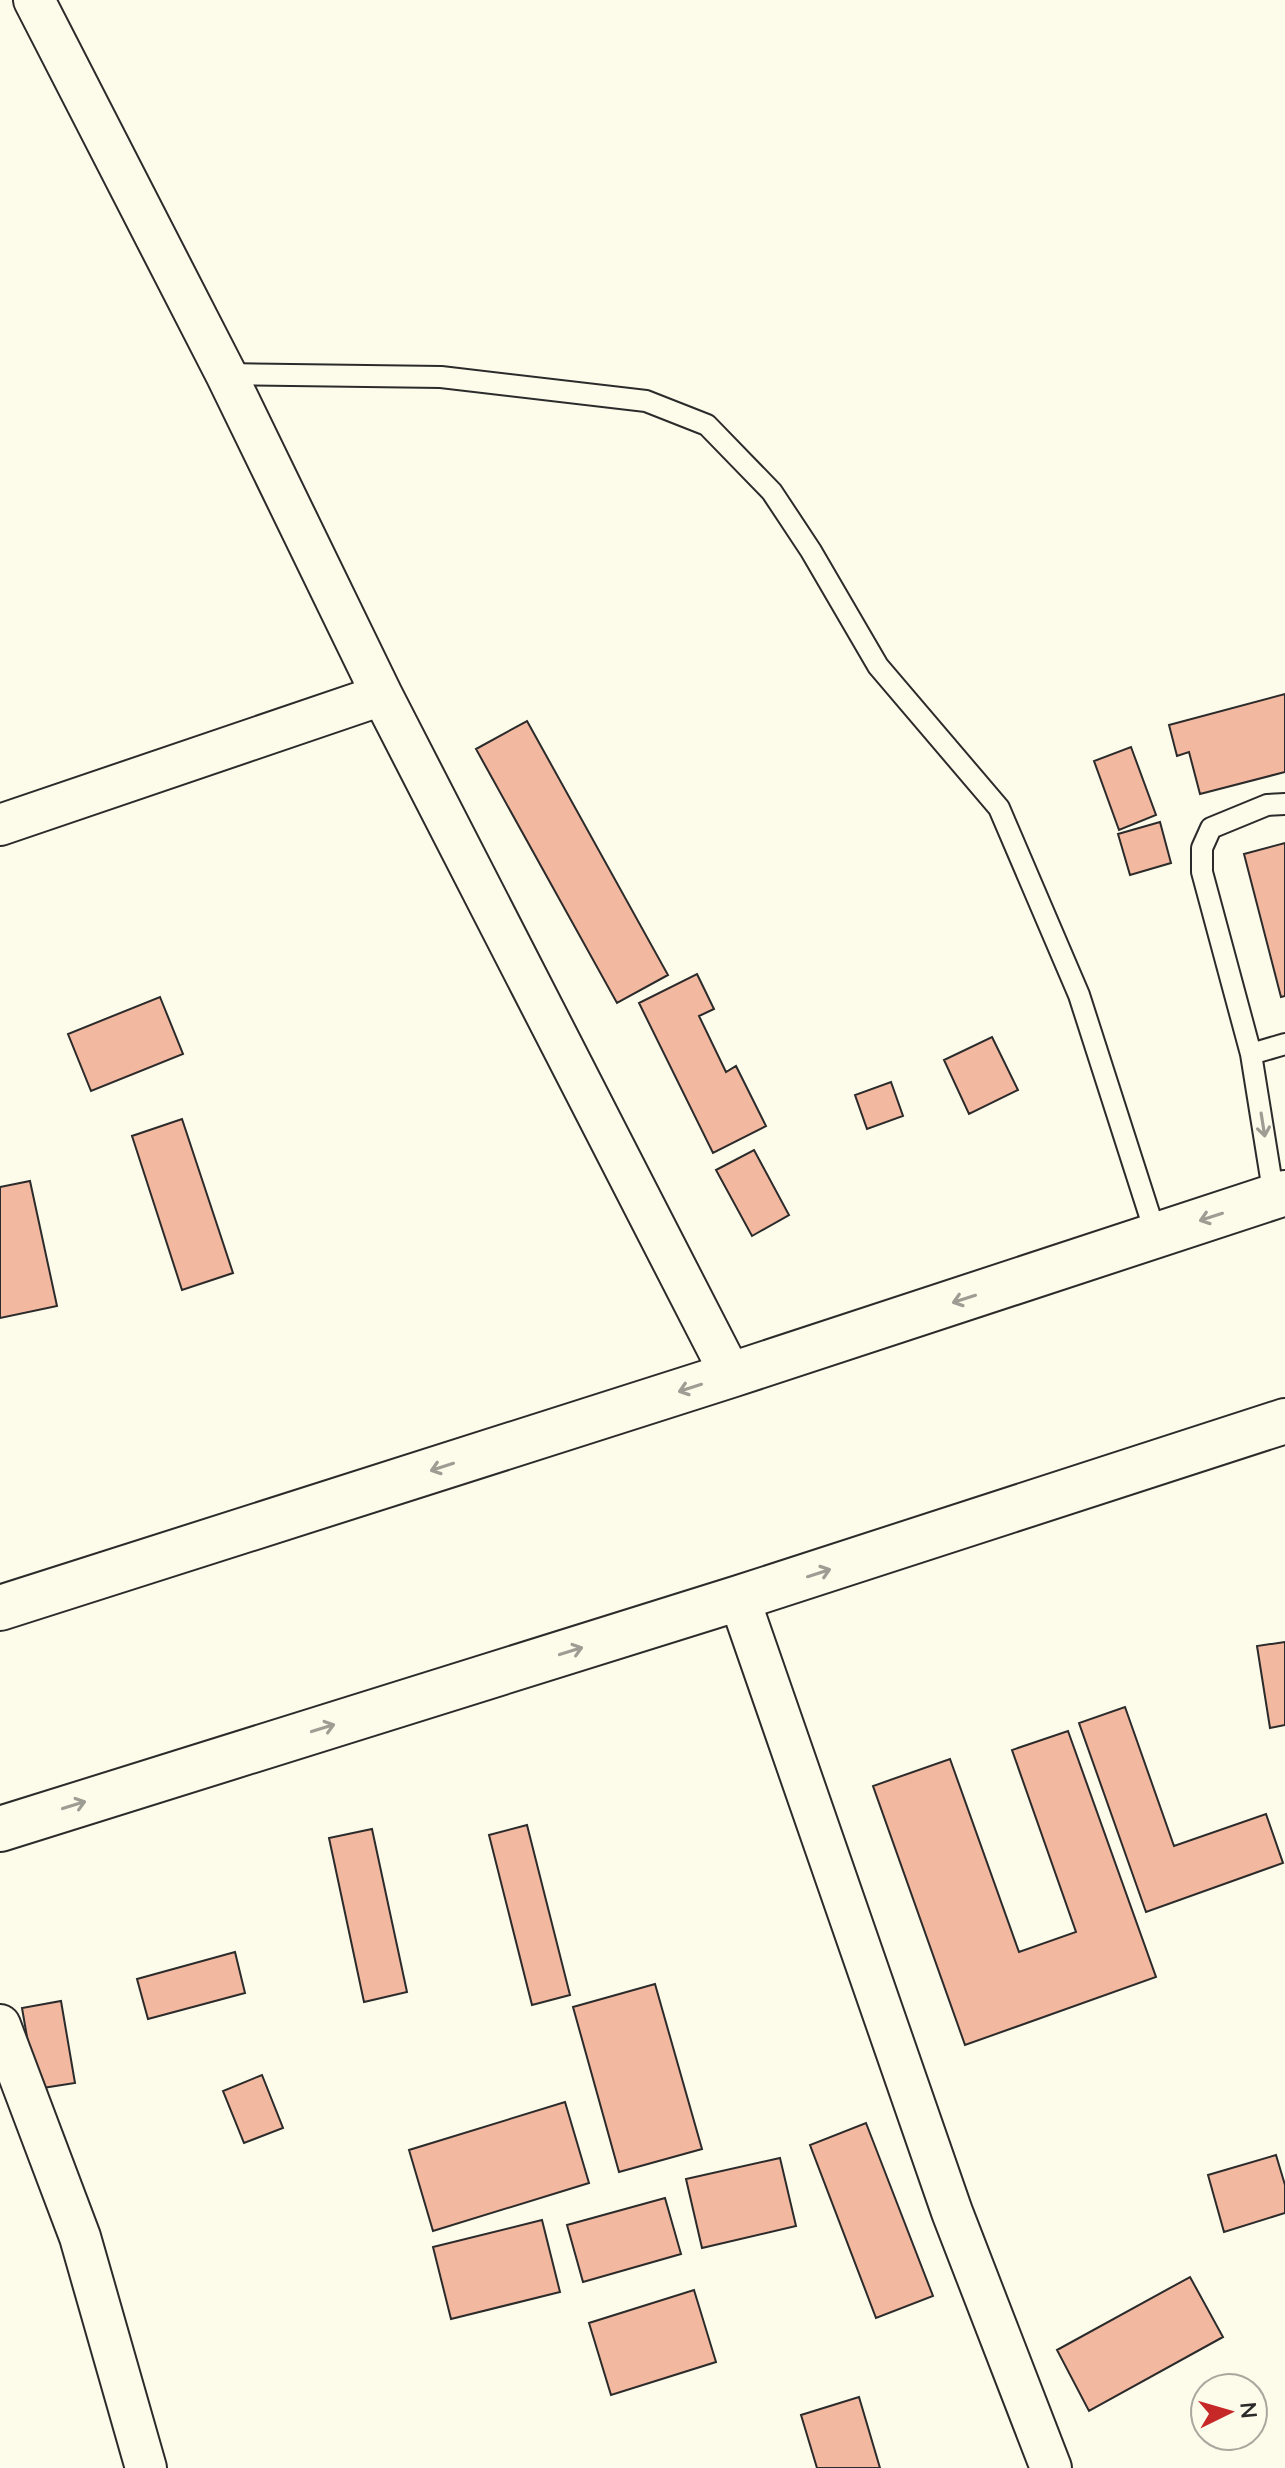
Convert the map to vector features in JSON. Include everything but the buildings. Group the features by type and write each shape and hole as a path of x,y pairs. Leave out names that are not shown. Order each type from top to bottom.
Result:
{"highway":[{"path":"0,1608 731,1375 1280,1195"},
{"path":"0,1829 739,1598 1285,1421"}],"street":[{"path":"34,0 226,374 382,695 731,1375"},
{"path":"0,825 382,695"},
{"path":"739,1598 952,2212 1051,2468"},
{"path":"0,2025 80,2237 146,2468"}],"lane":[{"path":"226,374 441,377 646,401 707,425 772,492 811,551 878,666 999,808 1079,995 1156,1235"},
{"path":"1280,1195 1251,1054 1202,872 1202,848 1211,828 1267,805 1285,804"},
{"path":"1251,1054 1285,1044"}]}
